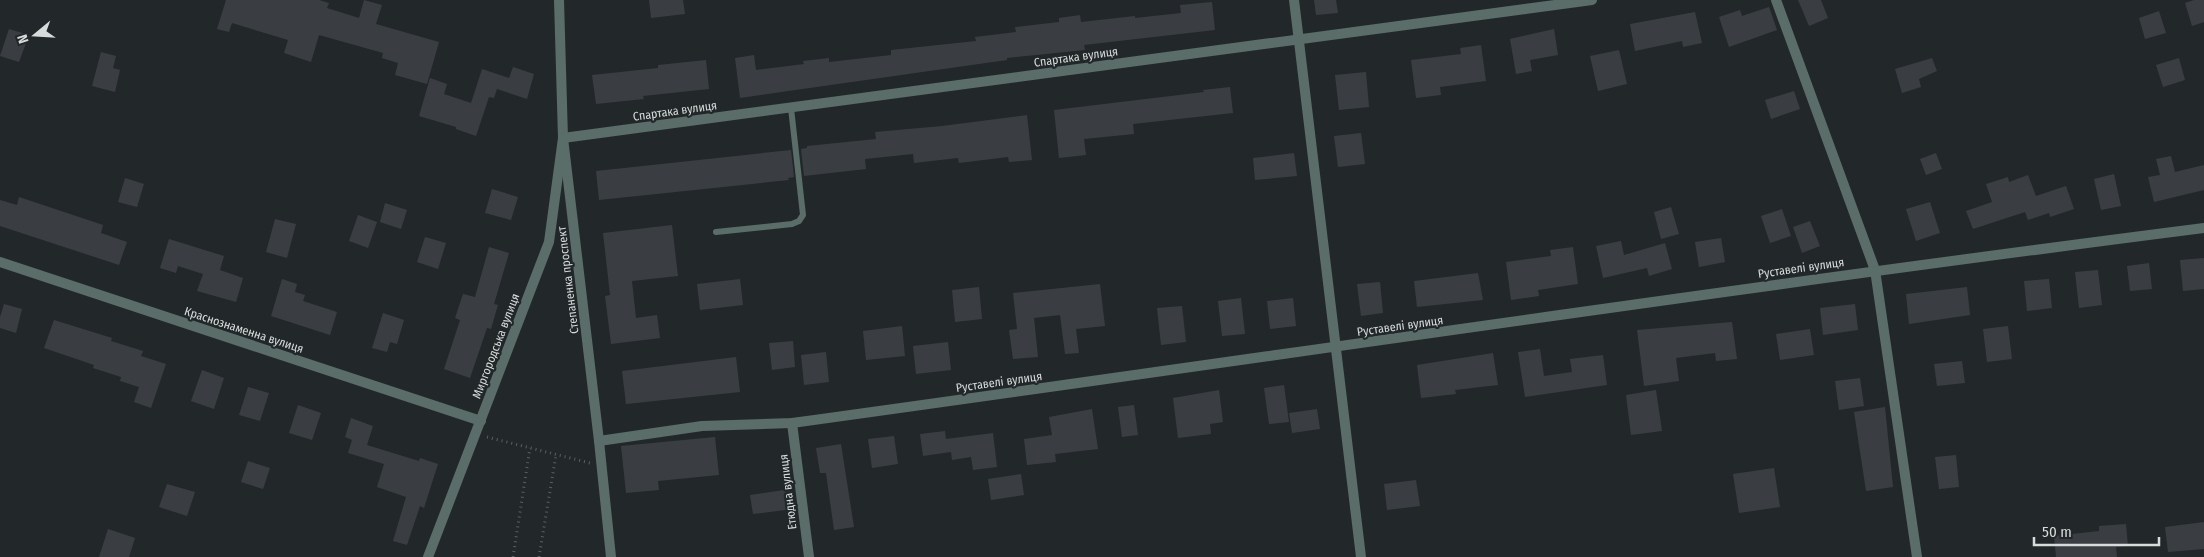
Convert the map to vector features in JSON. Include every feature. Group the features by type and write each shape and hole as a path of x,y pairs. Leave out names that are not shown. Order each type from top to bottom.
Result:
{"street":[{"name":"Степаненка проспект","path":"560,0 563,138 611,557"},
{"path":"1294,0 1360,557"},
{"name":"Спартака вулиця","path":"563,138 1592,0"},
{"path":"1776,0 1875,270 1917,557"},
{"name":"Миргородська вулиця","path":"428,557 549,242 563,138"},
{"name":"Руставелі вулиця","path":"599,441 702,426 792,423 1335,348 1875,270 2204,228"},
{"name":"Краснознаменна вулиця","path":"0,262 480,421"},
{"name":"Етюдна вулиця","path":"792,423 808,557"}],"lane":[{"path":"716,232 792,224 803,215 791,108"}],"path":[{"path":"476,434 602,467"},
{"path":"513,557 530,448"},
{"path":"539,557 556,455"}],"building":[{"path":"226,0 319,0 329,3 327,8 359,18 364,0 382,5 376,24 439,42 427,84 395,75 398,63 382,58 383,53 319,35 311,62 284,53 288,40 232,23 229,32 217,29"},
{"path":"649,0 683,0 685,14 651,18"},
{"path":"1314,0 1336,0 1338,13 1316,15"},
{"path":"1798,0 1821,0 1828,18 1809,26"},
{"path":"2194,0 2204,0 2204,22 2192,26 2185,3"},
{"path":"1212,2 1215,30 1084,45 1085,50 1007,58 1007,60 740,98 735,58 754,55 756,70 804,64 803,61 829,58 829,62 891,55 891,50 976,41 975,37 1016,32 1015,27 1059,22 1059,18 1080,15 1081,22 1135,16 1135,18 1181,13 1180,5"},
{"path":"1769,7 1777,30 1729,47 1719,17 1740,10 1742,16"},
{"path":"2159,11 2166,33 2145,39 2139,18"},
{"path":"1695,12 1702,43 1683,47 1682,41 1635,51 1630,24"},
{"path":"9,29 29,35 19,62 0,56"},
{"path":"1554,29 1558,55 1530,60 1532,71 1516,74 1510,39"},
{"path":"1481,45 1486,81 1440,87 1441,95 1416,98 1411,60 1461,54 1460,48"},
{"path":"1619,50 1627,84 1598,91 1590,56"},
{"path":"101,52 116,56 113,68 120,70 115,92 92,86"},
{"path":"1932,58 1937,71 1919,79 1921,87 1902,93 1895,69"},
{"path":"2179,58 2185,80 2163,87 2156,65"},
{"path":"706,60 709,89 643,96 644,99 596,104 592,75 658,68 658,65"},
{"path":"513,67 534,74 527,99 497,89 494,98 489,97 476,136 456,129 456,127 419,116 430,78 447,84 444,94 471,103 482,69 509,78"},
{"path":"1366,72 1369,107 1339,110 1335,75"},
{"path":"1230,87 1233,113 1133,124 1134,134 1084,139 1086,155 1059,158 1054,110 1204,92 1203,90"},
{"path":"1794,91 1800,109 1771,119 1765,100"},
{"path":"1027,115 1032,160 1009,162 1008,157 959,163 958,158 914,163 913,154 865,159 866,169 804,176 801,149 807,148 807,146 876,139 875,132"},
{"path":"1361,133 1365,164 1338,167 1334,136"},
{"path":"791,150 794,177 788,178 789,180 599,200 596,171"},
{"path":"1294,153 1297,176 1255,180 1253,158"},
{"path":"1936,153 1942,169 1926,175 1920,159"},
{"path":"2171,156 2175,172 2204,165 2204,190 2154,202 2148,177 2160,175 2156,159"},
{"path":"2114,174 2121,206 2101,210 2094,179"},
{"path":"2028,175 2036,196 2066,186 2074,209 2050,217 2049,213 2028,220 2025,212 1973,229 1966,211 1992,202 1986,184 2008,177 2009,182"},
{"path":"125,178 144,184 137,207 118,202"},
{"path":"492,189 518,197 511,220 485,213"},
{"path":"19,197 103,225 101,233 127,242 119,265 0,226 0,200 17,205"},
{"path":"1930,202 1940,233 1916,241 1906,209"},
{"path":"385,203 407,210 401,229 380,222"},
{"path":"1671,207 1679,234 1661,239 1654,212"},
{"path":"1782,209 1791,236 1770,243 1761,216"},
{"path":"358,215 377,222 368,248 349,241"},
{"path":"275,219 296,224 287,258 266,252"},
{"path":"1810,221 1820,246 1802,253 1793,227"},
{"path":"672,225 678,276 632,281 636,318 657,315 660,338 611,344 605,296 610,295 603,233"},
{"path":"425,237 446,243 438,269 417,262"},
{"path":"1721,238 1725,262 1699,267 1695,242"},
{"path":"169,239 224,256 220,270 243,278 236,302 197,291 203,274 178,266 176,273 160,268"},
{"path":"1621,241 1624,255 1665,243 1672,269 1649,276 1647,268 1603,278 1596,246"},
{"path":"489,247 509,253 494,304 498,305 491,329 487,328 470,378 444,369 460,320 455,318 463,294 475,297"},
{"path":"1573,247 1578,284 1538,290 1539,296 1511,300 1506,262 1551,256 1550,250"},
{"path":"2204,258 2204,289 2183,291 2180,260"},
{"path":"2149,263 2152,289 2130,291 2127,266"},
{"path":"2098,270 2102,305 2079,308 2075,272"},
{"path":"1478,273 1483,300 1417,307 1414,281"},
{"path":"282,279 297,284 295,292 305,295 303,301 337,312 330,335 271,316"},
{"path":"740,279 743,305 700,310 697,284"},
{"path":"2049,279 2052,308 2027,311 2024,281"},
{"path":"1380,282 1383,313 1361,316 1357,284"},
{"path":"1100,284 1105,326 1076,329 1079,353 1065,354 1060,315 1034,318 1038,357 1013,359 1009,330 1017,329 1013,293"},
{"path":"979,287 982,319 955,322 952,290"},
{"path":"1967,287 1970,315 1909,324 1906,294"},
{"path":"1241,298 1245,334 1222,336 1218,301"},
{"path":"1293,298 1296,326 1270,329 1267,301"},
{"path":"4,304 22,309 16,333 0,328 0,317"},
{"path":"1855,304 1858,330 1823,335 1820,308"},
{"path":"1182,306 1186,342 1161,345 1157,308"},
{"path":"383,313 404,320 397,344 390,342 387,352 372,348"},
{"path":"54,320 112,338 111,341 143,351 141,356 166,364 151,408 134,402 139,387 120,381 121,377 93,368 94,365 44,348"},
{"path":"1732,322 1737,359 1716,361 1715,353 1676,358 1679,381 1644,386 1637,330"},
{"path":"902,326 905,356 866,360 863,331"},
{"path":"2008,326 2012,359 1987,362 1983,329"},
{"path":"1810,329 1814,355 1780,360 1776,334"},
{"path":"793,341 795,367 772,370 769,343"},
{"path":"948,342 951,370 916,374 913,346"},
{"path":"1540,349 1544,376 1572,372 1570,359 1603,355 1607,385 1525,397 1518,352"},
{"path":"826,352 829,382 804,385 801,355"},
{"path":"1493,353 1498,385 1455,390 1456,394 1421,398 1417,365"},
{"path":"736,357 740,392 626,404 622,371"},
{"path":"1962,361 1965,383 1937,386 1934,364"},
{"path":"202,370 224,378 214,409 191,401"},
{"path":"1860,378 1864,406 1839,410 1835,381"},
{"path":"1284,385 1289,422 1269,424 1264,388"},
{"path":"248,387 269,393 260,421 239,415"},
{"path":"1219,390 1223,422 1210,424 1211,434 1178,438 1173,398"},
{"path":"1656,390 1662,431 1631,435 1626,395"},
{"path":"298,405 321,413 312,440 289,433"},
{"path":"1134,405 1138,435 1122,437 1118,407"},
{"path":"1885,407 1893,487 1866,491 1854,412"},
{"path":"1092,409 1098,449 1055,454 1056,462 1027,465 1024,439 1052,435 1049,417"},
{"path":"1317,409 1320,429 1292,433 1289,413"},
{"path":"351,418 373,426 367,445 419,461 420,458 438,464 424,508 420,506 407,545 393,541 406,497 377,487 384,464 348,453 352,440 345,437"},
{"path":"945,431 946,439 993,433 997,467 973,470 971,457 952,460 951,452 923,456 920,434"},
{"path":"894,436 898,464 872,468 868,439"},
{"path":"715,437 719,475 658,481 659,490 626,493 621,446"},
{"path":"841,444 854,527 834,530 826,473 820,473 816,448"},
{"path":"1956,455 1959,487 1939,489 1935,457"},
{"path":"248,461 270,468 263,489 241,482"},
{"path":"1774,468 1780,507 1739,513 1733,474"},
{"path":"1021,474 1024,495 991,500 988,479"},
{"path":"1416,480 1420,506 1387,510 1384,484"},
{"path":"167,484 195,492 187,516 159,507"},
{"path":"791,489 793,509 753,514 750,495"},
{"path":"2204,522 2204,549 2168,552 2165,527"},
{"path":"2126,524 2128,546 2116,547 2117,557 2056,557 2054,536 2099,531 2099,526"},
{"path":"108,529 135,538 129,557 99,557"}]}
